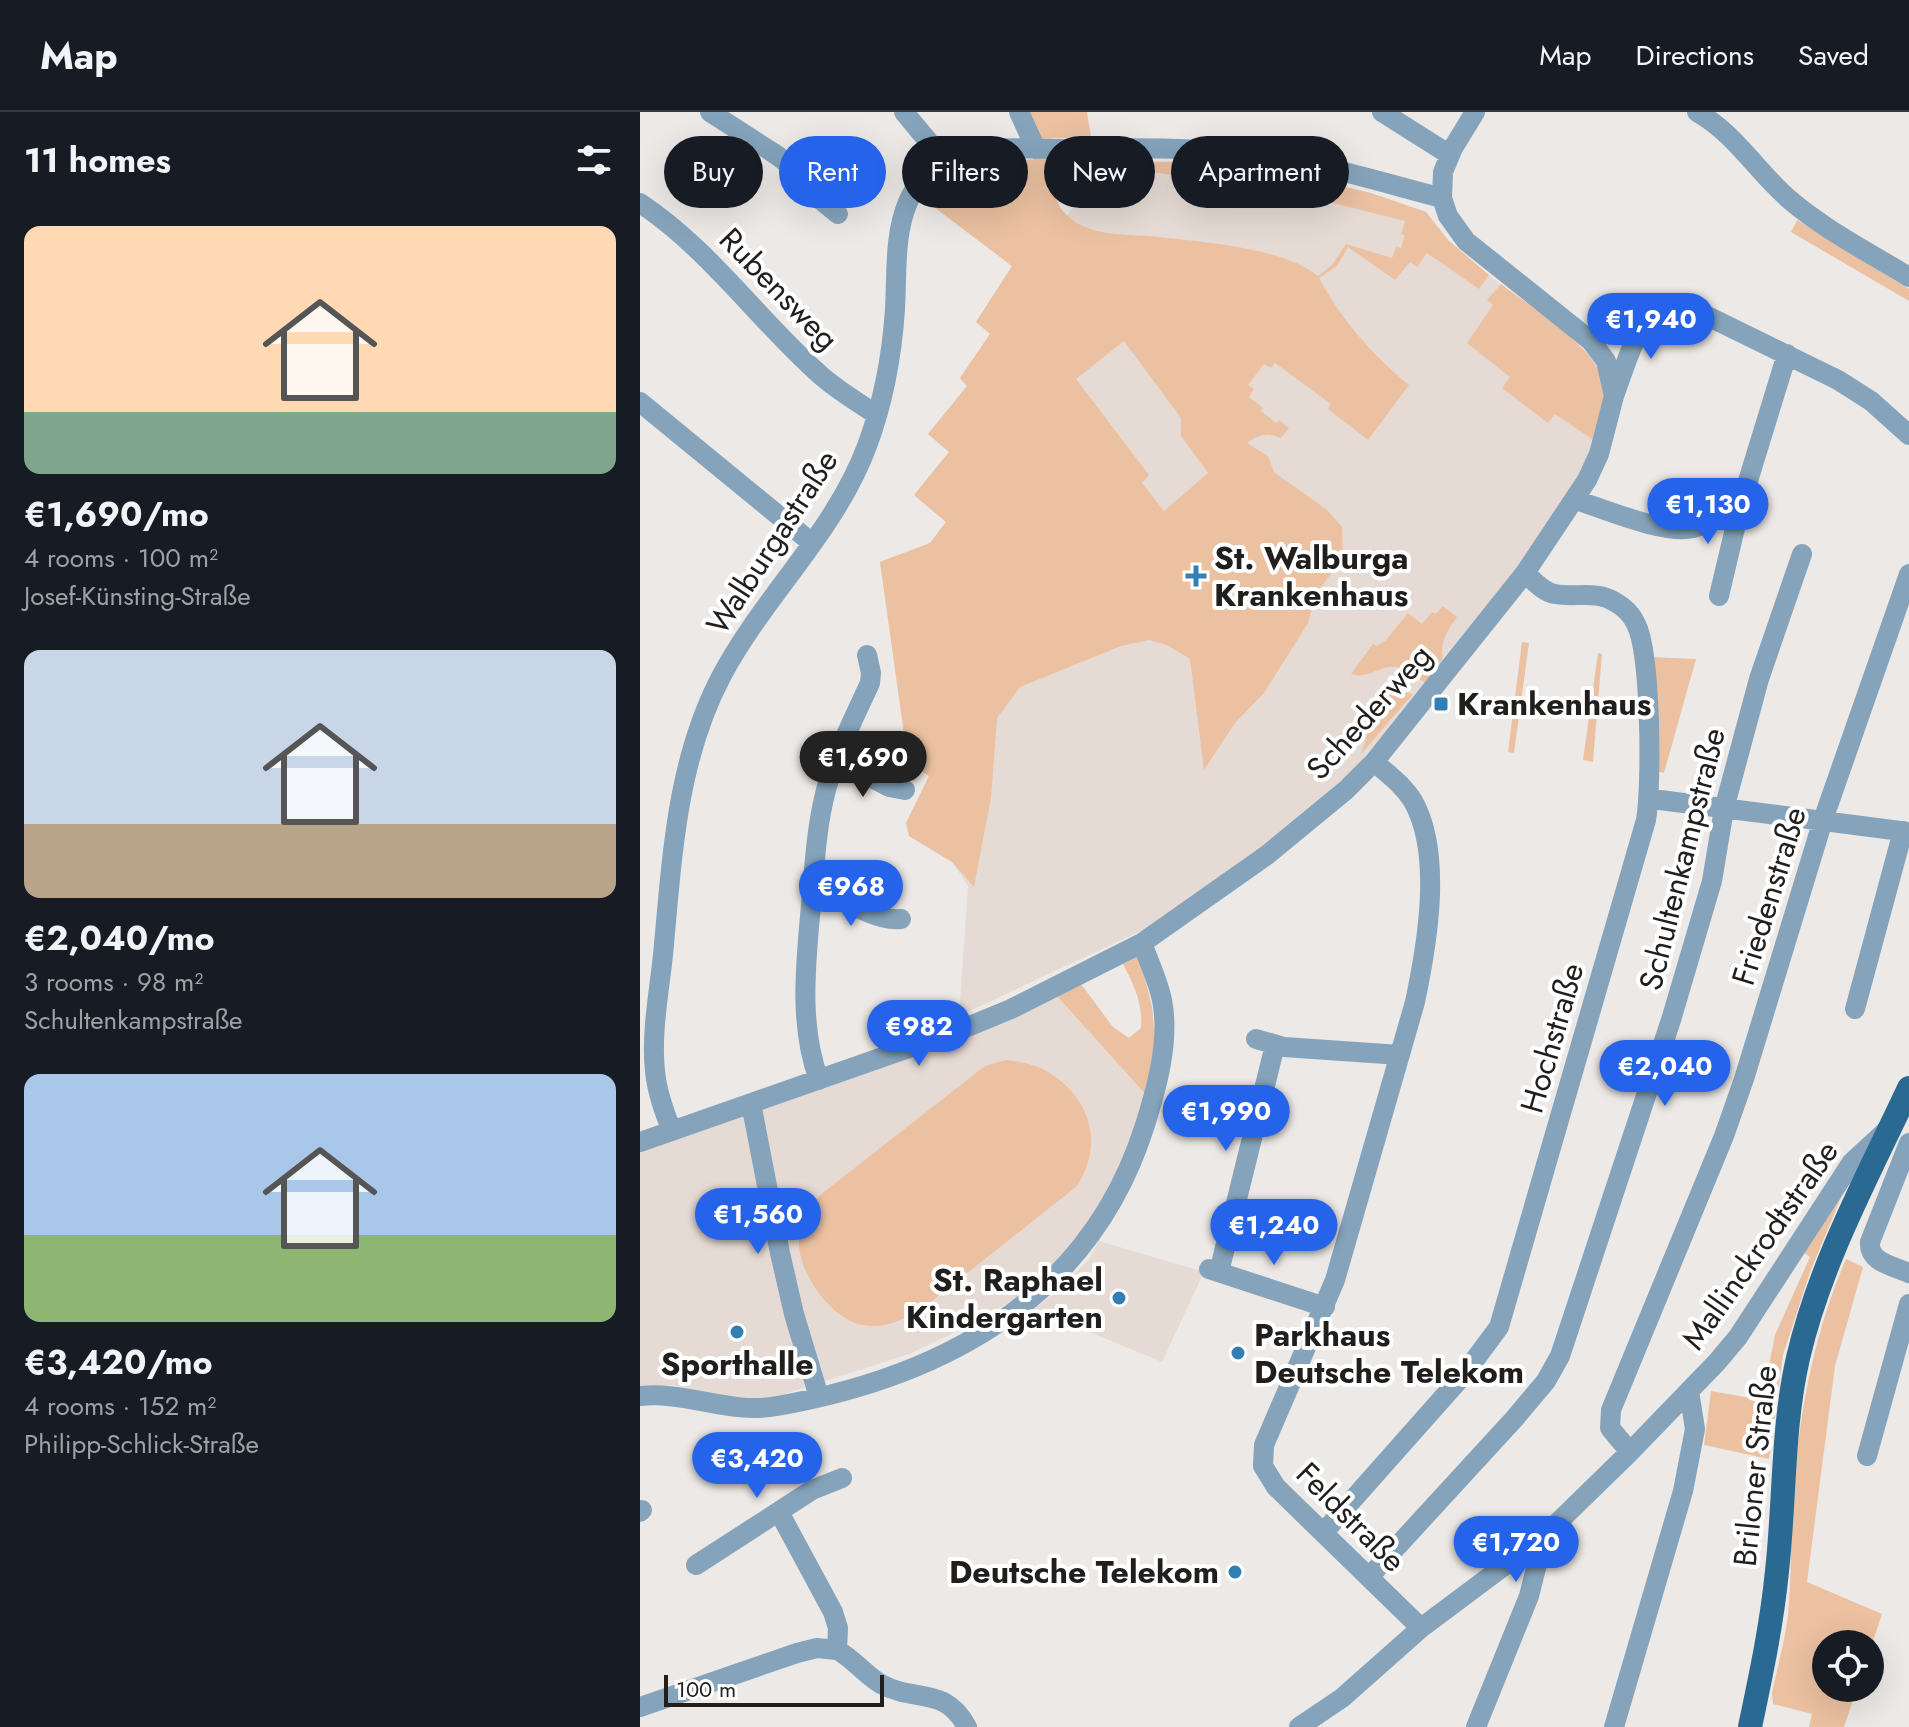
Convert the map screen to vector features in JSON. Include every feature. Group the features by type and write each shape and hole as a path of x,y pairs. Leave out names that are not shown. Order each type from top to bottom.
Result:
{"main road":[{"name":"Briloner Straße","path":"1750,1727 1768,1636 1777,1569 1786,1436 1798,1358 1825,1272 1900,1135 1909,1088"}],"street":[{"path":"710,112 778,156 805,187 838,214"},
{"path":"904,112 924,136"},
{"path":"1019,112 1036,149"},
{"path":"1382,112 1450,155"},
{"path":"1475,112 1443,172 1442,198 1452,224 1466,241 1591,341 1610,372 1614,396"},
{"path":"1697,112 1741,146 1798,207 1909,277"},
{"name":"Walburgastraße","path":"1028,149 1170,149 1263,156 1442,198"},
{"name":"Rubensweg","path":"640,203 673,226 703,253 816,372 877,415"},
{"name":"Walburgastraße","path":"672,1131 658,1089 654,1052 669,884 678,813 687,773 700,724 724,671 762,611 812,543 867,448 893,336 903,215 906,208"},
{"name":"Schederweg","path":"640,1142 933,1040 1011,1009 1142,943 1267,855 1346,790 1374,762 1525,573 1576,500 1599,454 1614,396 1649,314 1660,306 1675,304 1695,310 1787,354"},
{"path":"1719,596 1740,507 1787,354 1863,394 1909,435"},
{"path":"640,402 812,543"},
{"path":"1576,500 1636,520 1683,529 1696,527 1740,507"},
{"name":"Schultenkampstraße","path":"1369,1577 1523,1408 1559,1360 1680,992 1712,881 1724,809 1759,679 1802,554"},
{"name":"Hochstraße","path":"1324,1532 1465,1373 1499,1327 1646,820 1650,783 1646,676 1642,640 1636,623 1612,600 1592,594 1552,594 1525,573"},
{"name":"Friedenstraße","path":"1630,1452 1610,1428 1611,1410 1739,1094 1823,820 1909,574"},
{"path":"819,1080 809,1048 805,1014 821,809 836,759 870,683 867,655"},
{"path":"836,759 883,785 905,790"},
{"name":"Feldstraße","path":"1374,762 1401,785 1418,812 1426,840 1429,871 1427,932 1421,973 1344,1253 1325,1307 1269,1431 1262,1458 1264,1470 1272,1483 1421,1628"},
{"path":"1660,800 1906,832 1855,1009"},
{"path":"813,882 871,914 883,919 901,919"},
{"path":"640,1396 675,1396 751,1410 819,1397 914,1367 981,1334 1048,1284 1094,1232 1130,1168 1153,1099 1163,1039 1162,1001 1142,943"},
{"path":"1325,1307 1214,1270 1266,1042 1400,1055"},
{"path":"751,1103 783,1268 819,1397"},
{"path":"1900,1135 1869,1246 1870,1253 1876,1259 1909,1273"},
{"name":"Mallinckrodtstraße","path":"1299,1727 1342,1698 1421,1628 1544,1536 1630,1452 1717,1362 1744,1329 1852,1162 1900,1135"},
{"path":"1867,1456 1909,1304"},
{"path":"1614,1727 1683,1491 1695,1429 1689,1391"},
{"path":"696,1565 812,1490 842,1478"},
{"path":"779,1512 833,1612 838,1628 837,1650"},
{"path":"1476,1727 1529,1596 1544,1536"},
{"path":"640,1707 817,1648 837,1650 887,1687 936,1698 948,1704 967,1727"}],"shaded area":[{"path":"1025,112 1087,112 1091,136 1044,136 1044,139 1037,139"},
{"name":"St. Walburga Krankenhaus","path":"1044,158 1044,208 1061,208 1067,216 1073,208 1155,208 1155,161 1171,161 1171,208 1349,208 1349,188 1426,212 1448,240 1471,261 1584,351 1603,395 1587,465 1530,552 1443,658 1411,703 1343,781 1252,855 1147,928 959,1016 968,886 952,862 909,836 906,823 929,776 908,762 880,562 930,543 946,522 914,495 949,452 928,434 967,386 960,378 990,334 976,322 1012,266 935,208 1028,208 1028,160"},
{"path":"1044,158 1044,208 1061,208 1071,219 1094,230 1243,248 1285,259 1318,276 1332,265 1346,244 1392,258 1396,247 1401,248 1405,221 1349,207 1349,188 1426,212 1448,240 1489,275 1479,289 1427,253 1417,267 1410,262 1395,280 1348,247 1337,266 1319,278 1359,336 1409,385 1368,440 1328,409 1331,404 1275,363 1271,368 1264,364 1248,385 1254,389 1249,397 1262,407 1261,411 1276,423 1279,420 1289,428 1281,438 1263,435 1247,443 1268,456 1274,472 1327,510 1342,527 1343,558 1315,595 1308,623 1264,693 1235,723 1204,770 1190,659 1167,645 1149,640 1121,646 1020,687 997,718 991,798 974,887 952,862 909,836 906,823 929,776 908,762 880,562 930,543 946,522 914,495 949,452 928,434 967,386 960,378 990,334 976,322 1012,266 935,208 1028,208 1028,160","holes":["1124,341 1181,418 1181,436 1208,473 1164,511 1142,483 1149,475 1076,379"]},
{"path":"1155,162 1171,162 1171,175 1155,173"},
{"path":"1797,220 1909,289 1909,301 1791,232"},
{"path":"1501,284 1568,334 1598,369 1604,396 1598,443 1555,414 1548,423 1502,388 1510,377 1467,343 1493,305 1487,300"},
{"path":"1443,606 1457,617 1443,642 1443,658 1426,683 1396,667 1363,675 1351,674 1373,644 1377,646 1386,640 1408,613 1422,624 1432,612 1436,614"},
{"path":"1522,642 1529,643 1514,753 1508,752"},
{"path":"1598,653 1602,654 1593,762 1583,760"},
{"path":"1650,657 1696,659 1664,773 1653,770"},
{"path":"1397,691 1413,694 1361,754 1376,709"},
{"path":"1139,955 1152,1007 1155,1037 1147,1096 1056,995 1081,984 1113,1027 1129,1038 1141,1028 1141,1011 1123,964"},
{"path":"1056,995 1147,1096 1139,1125 1090,1227 1055,1266 1011,1301 979,1321 909,1354 775,1397 734,1400 674,1385 640,1387 640,1152"},
{"path":"1006,1060 1033,1065 1048,1072 1063,1083 1083,1108 1089,1123 1090,1154 1077,1186 917,1313 877,1326 863,1325 839,1314 818,1292 800,1252 801,1227 813,1205 820,1195 985,1066"},
{"path":"1844,1190 1810,1272 1783,1355 1769,1459 1704,1445 1711,1391 1762,1400 1775,1335 1810,1257 1804,1253"},
{"name":"St. Raphael Kindergarten","path":"1099,1241 1204,1272 1162,1362 1034,1309 1061,1288 1089,1259"},
{"path":"1846,1259 1863,1267 1835,1366 1807,1582 1882,1614 1877,1630 1812,1630 1812,1702 1852,1702 1844,1727 1809,1727 1812,1714 1773,1704 1772,1693 1788,1615 1799,1436 1816,1346"}],"place":[{"name":"St. Walburga Krankenhaus","path":"1196,576"},
{"name":"Krankenhaus","path":"1441,704"},
{"name":"St. Raphael Kindergarten","path":"1119,1298"},
{"name":"Sporthalle","path":"737,1332"},
{"name":"Parkhaus Deutsche Telekom","path":"1238,1353"},
{"name":"Deutsche Telekom","path":"1235,1572"}]}
